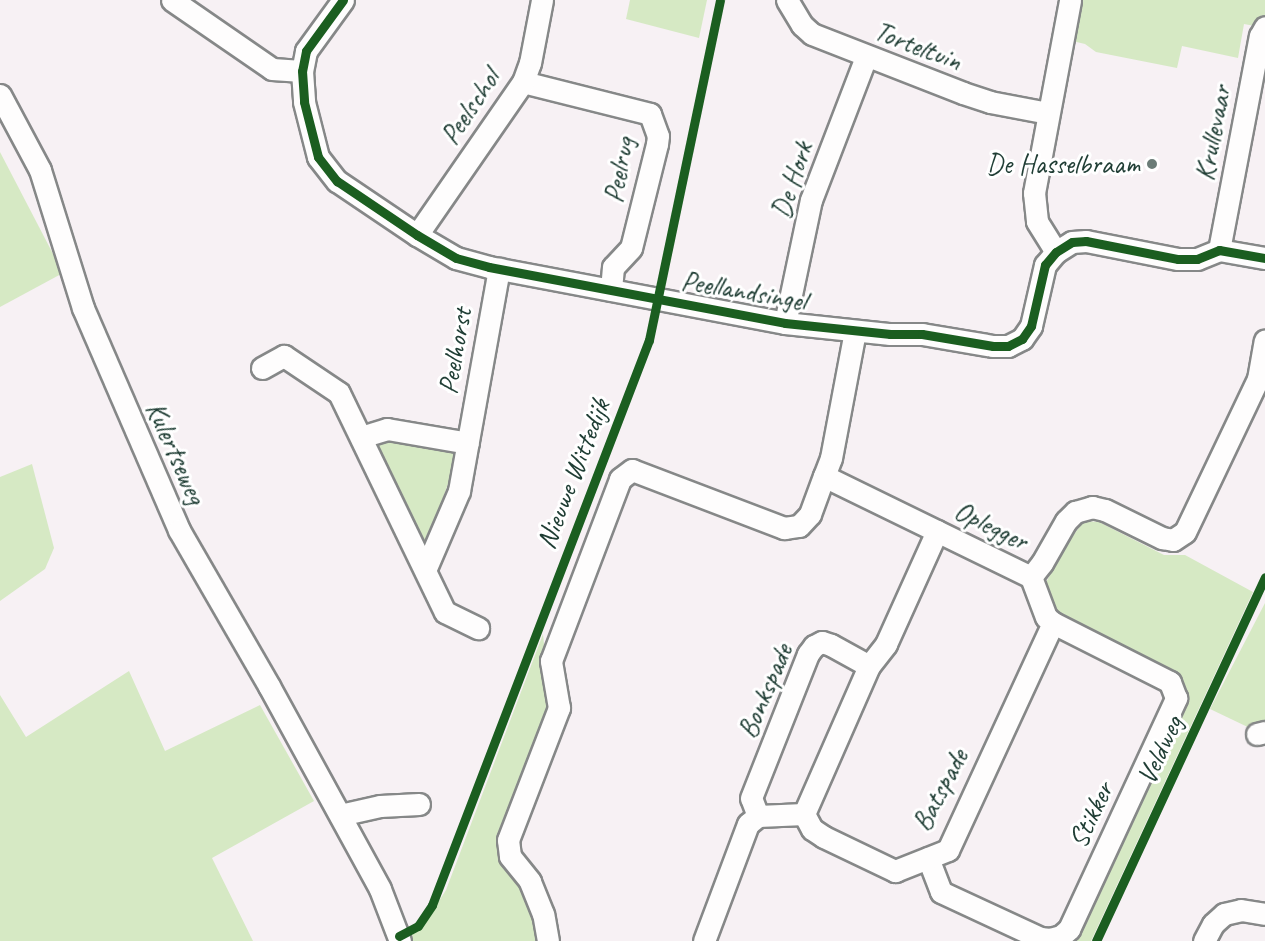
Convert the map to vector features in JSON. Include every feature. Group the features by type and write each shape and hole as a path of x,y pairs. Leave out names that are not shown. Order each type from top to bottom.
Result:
{"street":[{"path":"172,0 272,69 302,70"},
{"name":"Peellandsingel","path":"343,0 306,51 302,70 304,102 318,157 337,181 417,235 456,258 499,269 785,323 890,334 922,334 993,346 1008,346 1022,339 1031,326 1045,265 1056,252"},
{"name":"Peelschol","path":"417,235 523,82 530,63 543,0"},
{"name":"Torteltuin","path":"788,0 801,25 812,34 866,57 990,102 1048,113"},
{"path":"1070,0 1034,193 1037,221 1056,252 1072,242 1086,241 1178,259 1197,259 1219,250 1265,258"},
{"name":"Krullevaar","path":"1219,250 1260,36 1265,27"},
{"name":"De Hork","path":"785,323 811,200 866,57"},
{"name":"Peelrug","path":"523,82 650,114 658,135 657,144 631,248 613,267 610,290"},
{"name":"Kulertseweg","path":"0,95 40,170 83,308 179,530 269,686 380,889 400,941"},
{"name":"Peelhorst","path":"426,568 459,491 499,269"},
{"path":"548,941 543,914 530,881 510,856 508,840 559,708 552,661 620,479 633,470 784,528 799,526 810,514 831,458 855,331"},
{"name":"Oplegger","path":"824,476 1030,577 1075,512 1092,507 1105,510 1162,538 1173,540 1185,532 1258,379 1265,342"},
{"path":"262,368 284,356 339,393 426,568 445,612 478,628"},
{"path":"361,437 387,429 468,443"},
{"path":"704,941 748,824 758,816 804,814 869,666 886,644 937,531"},
{"path":"1030,577 1046,617 1053,623"},
{"name":"Stikker","path":"928,858 941,892 1040,938 1050,939 1061,936 1069,929 1176,698 1170,682 1053,623"},
{"name":"Batspade","path":"804,814 813,829 824,837 895,871 948,850 1053,623"},
{"name":"Bonkspade","path":"758,816 751,798 808,654 814,646 822,642 869,666"},
{"path":"340,815 380,806 419,804"},
{"path":"1204,941 1213,924 1224,914 1241,910 1265,914"}],"green space":[{"path":"630,0 707,0 699,38 626,19"},
{"path":"1075,0 1265,0 1265,21 1260,27 1244,24 1238,58 1182,46 1177,68 1096,52 1085,44 1068,40"},
{"path":"0,152 63,273 0,307"},
{"path":"393,436 456,453 456,461 442,501 423,544 374,444"},
{"path":"32,464 54,548 45,569 0,601 0,477"},
{"path":"1084,521 1099,522 1164,555 1185,555 1253,592 1091,941 1072,941 1184,697 1053,617 1043,588 1066,545"},
{"path":"1265,603 1265,724 1254,730 1210,709"},
{"path":"543,634 550,706 503,832 545,941 411,941 415,924 430,915 446,890"},
{"path":"129,671 165,751 260,705 314,801 212,858 253,941 0,941 0,695 26,737"}],"cycle path":[{"path":"343,0 306,51 302,71 304,102 318,157 337,181 417,235 456,258 489,267 785,323 890,334 922,334 993,346 1008,346 1022,339 1031,326 1045,265 1056,252 1072,242 1086,241 1178,259 1197,259 1219,250 1265,258"},
{"name":"Nieuwe Wittedijk","path":"399,936 418,926 432,905 649,340 720,0"},
{"name":"Veldweg","path":"1096,941 1265,577"}],"place":[{"name":"De Hasselbraam","path":"1152,164"}]}
